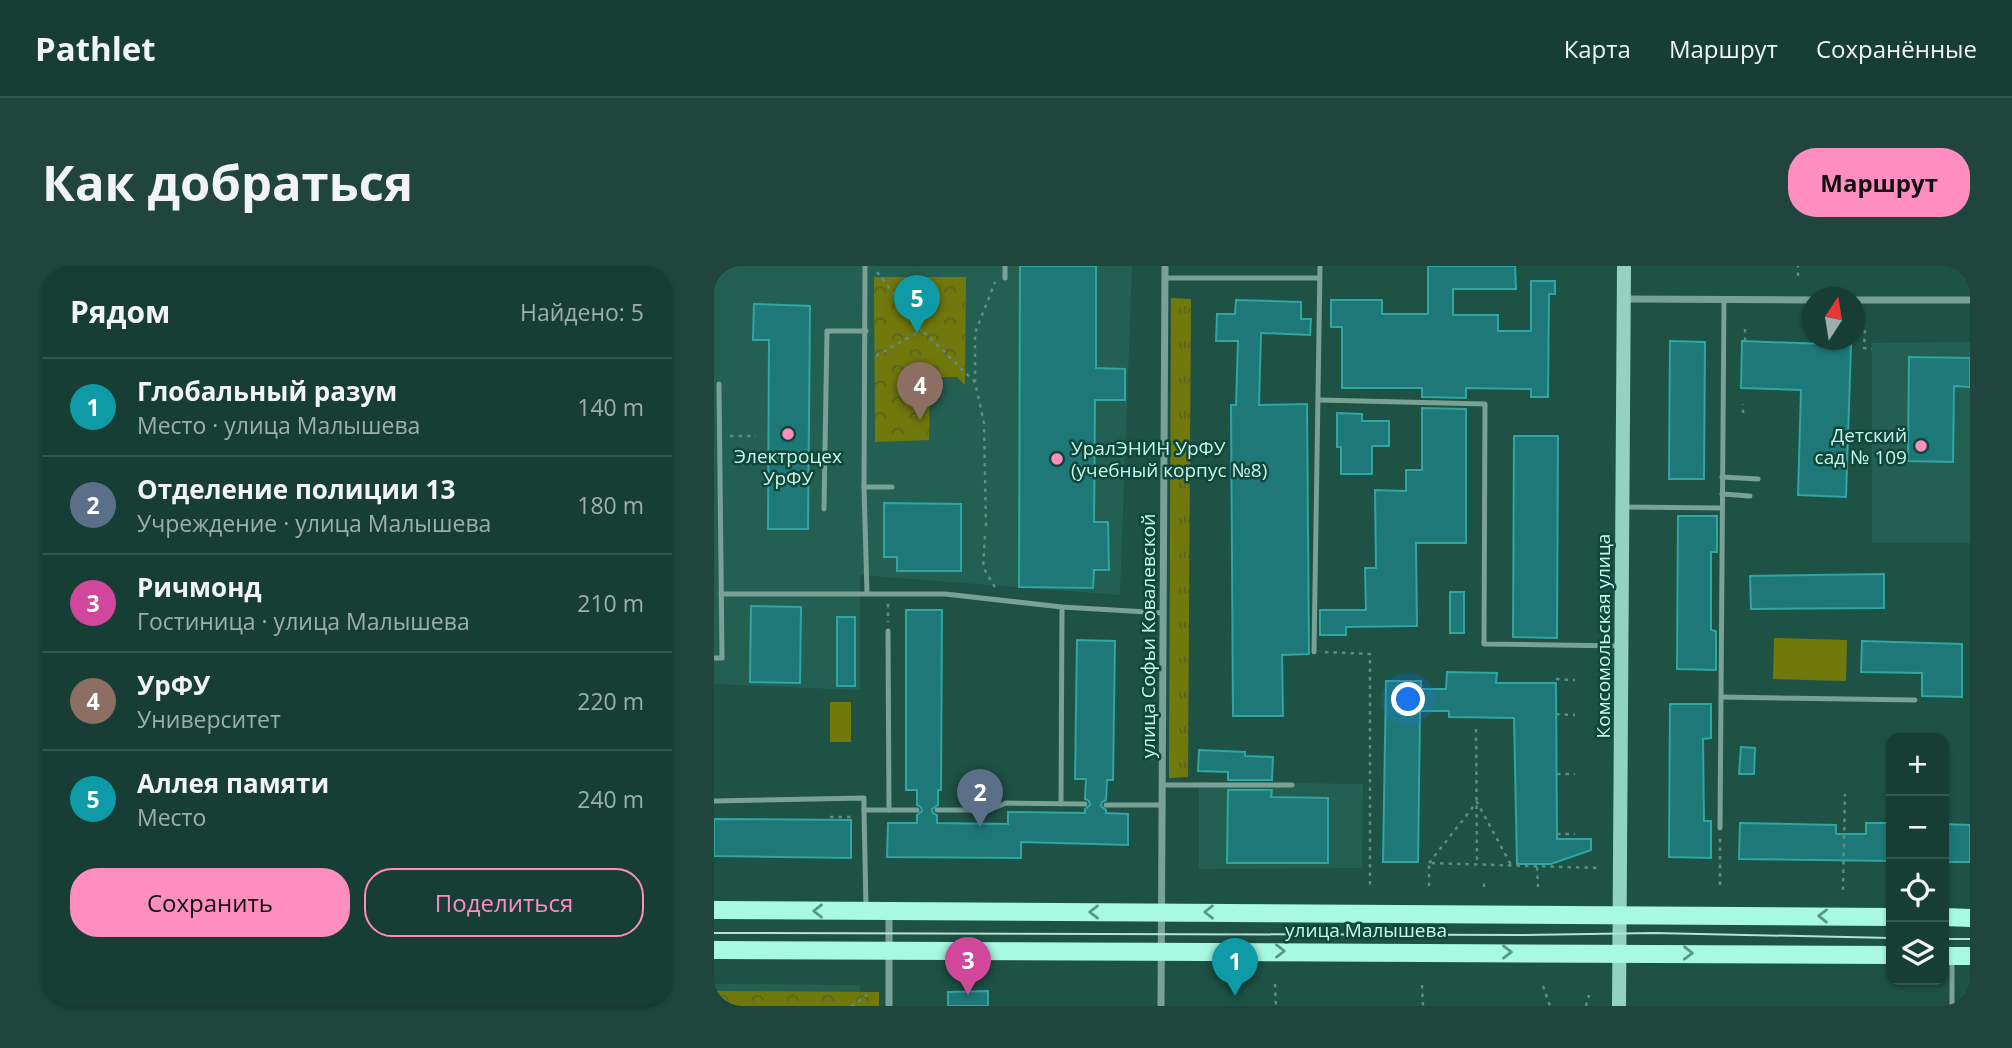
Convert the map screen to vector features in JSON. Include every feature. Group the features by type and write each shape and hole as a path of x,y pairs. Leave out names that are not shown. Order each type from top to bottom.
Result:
{"main road":[{"name":"Комсомольская улица","path":"1619,1006 1624,266"},
{"name":"улица Малышева","path":"714,910 1886,917"},
{"path":"1949,918 1970,918"},
{"name":"улица Малышева","path":"714,950 1886,955"}],"street":[{"name":"улица Софьи Ковалевской","path":"1161,1006 1165,266"},
{"path":"1623,299 1802,299"},
{"path":"1865,299 1970,299"},
{"path":"889,911 890,1006"}],"lane":[{"path":"865,266 864,488 867,593"},
{"path":"1005,266 1005,278"},
{"path":"1314,652 1320,266"},
{"path":"1165,278 1319,278"},
{"path":"1720,828 1724,299"},
{"path":"824,509 827,331 866,331"},
{"path":"714,658 722,658 719,384"},
{"path":"1319,400 1485,404 1484,644 1622,646"},
{"path":"1722,477 1758,479"},
{"path":"864,488 892,487"},
{"path":"1722,494 1750,496"},
{"path":"1623,507 1722,508"},
{"path":"721,594 945,594 1062,607 1164,613"},
{"path":"1061,804 1062,607"},
{"path":"888,631 889,810"},
{"path":"1721,697 1915,700"},
{"path":"1163,785 1292,785"},
{"path":"714,801 864,798 866,911"},
{"path":"937,810 989,810 1006,803 1085,804"},
{"path":"1106,805 1163,805"},
{"path":"864,813 917,810"},
{"path":"1952,1006 1955,956"}],"path":[{"path":"872,266 922,330 975,382"},
{"path":"1798,266 1798,276"},
{"path":"986,526 984,423 975,382 975,333 997,277"},
{"path":"1745,329 1745,341"},
{"path":"866,362 922,330"},
{"path":"1865,348 1872,349"},
{"path":"1743,404 1743,413"},
{"path":"720,436 757,436"},
{"path":"985,536 983,567 1002,600"},
{"path":"887,593 888,631"},
{"path":"1314,652 1370,654 1370,885"},
{"path":"1556,679 1575,680"},
{"path":"1556,714 1575,715"},
{"path":"1476,729 1477,864"},
{"path":"1557,774 1575,774"},
{"path":"1843,890 1845,794"},
{"path":"1429,886 1429,863 1477,802"},
{"path":"1477,802 1511,865"},
{"path":"830,817 864,813"},
{"path":"1720,828 1720,888"},
{"path":"1557,834 1575,834"},
{"path":"1429,863 1477,864 1484,867 1511,865 1598,868"},
{"path":"1537,867 1538,887"},
{"path":"1484,881 1484,887"},
{"path":"1275,984 1276,1006"},
{"path":"1422,985 1423,1006"},
{"path":"1543,986 1550,1006"},
{"path":"851,1006 867,995"},
{"path":"1586,1006 1590,995"}],"shaded area":[{"path":"714,266 1132,266 1120,595 860,575 860,690 714,684"},
{"name":"Детский сад № 109","path":"1970,342 1970,543 1872,543 1872,343"},
{"path":"1199,782 1363,784 1362,868 1199,869"},
{"path":"714,984 860,985 859,1006 714,1006"}],"green space":[{"path":"874,277 966,277 965,385 957,377 930,377 929,440 875,442"},
{"path":"1171,298 1191,299 1188,777 1169,778"},
{"path":"1774,638 1847,640 1846,681 1773,679"},
{"path":"830,702 851,702 851,742 830,742"},
{"path":"714,991 879,992 879,1006 714,1006"}],"building":[{"name":"УралЭНИН УрФУ (учебный корпус №8)","path":"1020,266 1096,266 1096,368 1125,369 1125,400 1095,400 1094,522 1108,522 1109,570 1094,570 1093,588 1019,587"},
{"path":"1428,266 1515,266 1516,289 1453,289 1453,315 1498,315 1498,331 1531,331 1531,281 1555,281 1555,294 1549,294 1548,397 1531,397 1531,389 1466,388 1466,398 1422,397 1422,388 1342,388 1342,327 1331,327 1331,300 1382,300 1382,314 1428,314"},
{"path":"1236,300 1301,302 1301,319 1311,319 1310,335 1261,333 1259,405 1307,404 1309,654 1282,655 1283,716 1233,716 1231,405 1236,405 1238,341 1216,341 1217,314 1235,314"},
{"name":"Электроцех УрФУ","path":"754,304 810,306 808,529 768,529 769,340 753,340"},
{"path":"1670,341 1705,342 1704,479 1669,479"},
{"path":"1742,341 1802,343 1802,350 1851,350 1846,497 1798,495 1801,390 1741,388"},
{"path":"1909,357 1970,358 1970,387 1954,386 1953,462 1908,461"},
{"path":"1422,408 1466,409 1466,543 1416,543 1417,626 1346,627 1346,635 1320,635 1320,610 1366,610 1365,568 1376,568 1375,490 1406,491 1406,470 1422,470"},
{"path":"1337,413 1362,414 1362,421 1389,421 1389,446 1372,446 1372,474 1341,474 1341,447 1337,447"},
{"path":"1514,436 1558,436 1557,638 1513,637"},
{"path":"884,503 961,504 961,571 897,571 897,557 884,557"},
{"path":"1678,516 1717,516 1717,552 1711,552 1711,630 1716,631 1716,670 1677,669"},
{"path":"1884,574 1884,608 1751,609 1750,576"},
{"path":"1450,592 1464,592 1464,633 1450,633"},
{"path":"751,606 801,607 800,683 750,682"},
{"path":"906,610 942,610 941,790 938,790 938,805 932,809 937,815 937,823 1008,824 1008,812 1085,813 1085,809 1090,805 1085,799 1086,779 1075,779 1077,640 1115,641 1113,780 1107,780 1106,800 1101,806 1106,813 1128,814 1128,845 1021,842 1021,858 887,857 888,823 917,823 917,815 922,811 917,805 917,790 906,790"},
{"path":"837,617 855,617 855,686 837,686"},
{"path":"1862,641 1962,644 1962,697 1922,696 1922,673 1861,672"},
{"path":"1447,672 1497,673 1496,683 1556,683 1557,839 1591,839 1591,850 1551,864 1517,864 1514,718 1449,717 1449,711 1420,711 1418,862 1383,862 1386,681 1421,681 1421,689 1446,689"},
{"path":"1670,704 1711,704 1711,738 1703,739 1704,821 1711,821 1711,858 1669,857"},
{"path":"1741,747 1755,748 1754,774 1739,774"},
{"path":"1199,750 1245,752 1245,756 1273,757 1272,780 1228,780 1228,772 1198,771"},
{"path":"1228,790 1272,790 1271,797 1328,798 1328,863 1227,863"},
{"path":"714,819 851,820 851,858 714,856"},
{"path":"1740,823 1836,825 1836,834 1866,834 1866,823 1886,823 1886,861 1739,859"},
{"path":"1949,824 1970,825 1970,862 1949,862"},
{"path":"988,991 988,1006 948,1006 948,992"}],"tram line":[{"path":"714,933 1654,933 1886,938"},
{"path":"1949,939 1970,939"}],"place":[{"name":"Аллея памяти","path":"917,333"},
{"name":"УрФУ","path":"920,420"},
{"name":"Электроцех УрФУ","path":"788,434"},
{"name":"Детский сад № 109","path":"1921,446"},
{"name":"УралЭНИН УрФУ (учебный корпус №8)","path":"1057,459"},
{"name":"Отделение полиции 13","path":"980,827"},
{"name":"Ричмонд","path":"968,995"},
{"name":"Глобальный разум","path":"1235,996"}]}
